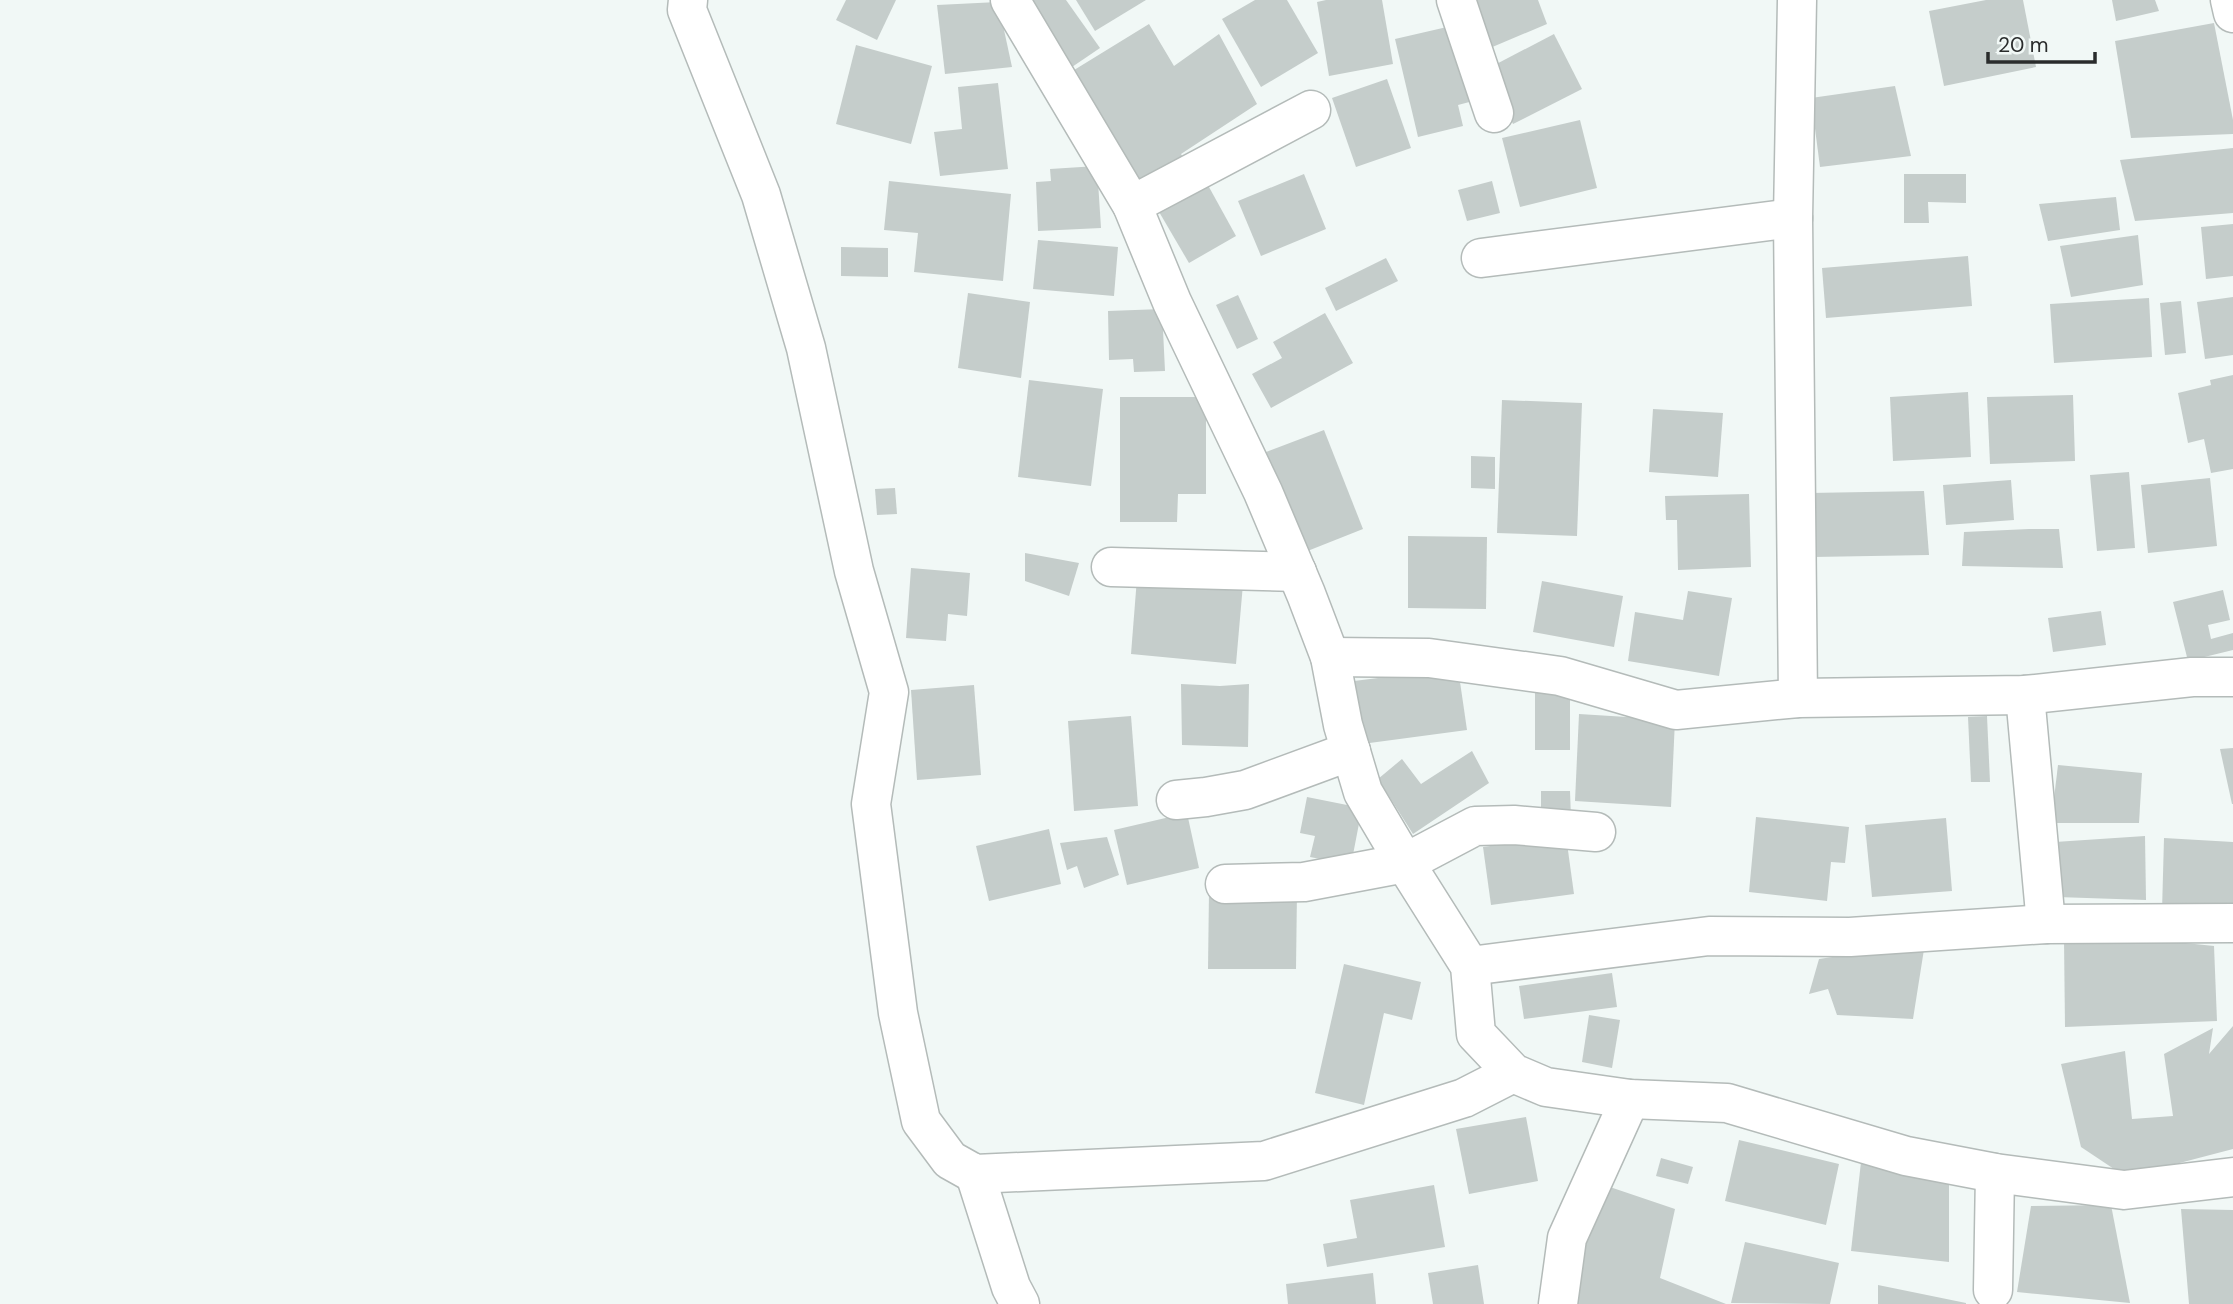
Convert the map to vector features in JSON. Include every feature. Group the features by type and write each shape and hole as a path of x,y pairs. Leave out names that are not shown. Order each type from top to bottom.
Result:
{"street":[{"path":"688,0 687,10 761,195 806,348 854,571 889,692 871,804 898,1013 922,1121 950,1160 975,1174 1264,1161 1464,1098 1513,1073"},
{"path":"1010,0 1132,205 1172,302 1263,492 1297,572 1330,657 1343,725 1363,792 1470,967 1476,1034 1513,1073 1546,1087 1630,1099 1727,1103 1906,1156 1995,1172 2124,1190 2233,1177"},
{"path":"1456,0 1494,113"},
{"path":"1797,0 1793,218 1798,698"},
{"path":"2230,0 2233,13"},
{"path":"1132,205 1311,110"},
{"path":"1481,258 1793,218"},
{"path":"1111,567 1297,572"},
{"path":"1330,657 1429,658 1560,676 1676,709 1798,698 2025,695 2192,677 2233,677"},
{"path":"2025,695 2046,924"},
{"path":"1176,800 1245,790 1351,751"},
{"path":"1225,884 1304,882 1405,863 1475,826 1514,825 1596,832"},
{"path":"1470,967 1709,936 1850,937 2046,924 2233,923"},
{"path":"1558,1304 1567,1238 1630,1099"},
{"path":"1993,1290 1995,1172"},
{"path":"975,1174 1011,1287 1020,1304"}],"building":[{"path":"846,0 896,0 877,40 836,20"},
{"path":"1026,0 1066,0 1100,48 1072,67"},
{"path":"1076,0 1146,0 1095,31"},
{"path":"1255,0 1287,0 1318,53 1261,87 1222,19"},
{"path":"1382,0 1393,64 1329,76 1317,2"},
{"path":"1469,0 1538,0 1547,24 1483,51"},
{"path":"1986,0 2023,0 2036,67 1944,86 1929,11"},
{"path":"2112,0 2155,0 2159,11 2116,21"},
{"path":"998,2 1012,67 945,74 937,5"},
{"path":"2214,23 2233,120 2233,134 2131,138 2115,41"},
{"path":"1149,24 1174,66 1219,34 1257,104 1181,154 1187,164 1139,194 1066,75"},
{"path":"1460,24 1477,100 1458,105 1463,126 1418,137 1395,39"},
{"path":"1554,34 1582,89 1513,124 1485,70"},
{"path":"856,45 932,66 911,144 836,124"},
{"path":"1387,79 1411,148 1356,167 1332,98"},
{"path":"998,83 1008,169 940,176 934,132 962,129 958,87"},
{"path":"1895,86 1911,156 1820,167 1811,98"},
{"path":"1580,120 1597,188 1520,207 1502,138"},
{"path":"2233,148 2233,213 2135,221 2120,160"},
{"path":"1097,166 1101,228 1038,231 1036,182 1051,181 1050,169"},
{"path":"1304,174 1326,229 1261,256 1238,201"},
{"path":"1904,174 1966,174 1966,203 1928,202 1929,223 1904,223"},
{"path":"1204,178 1236,236 1189,263 1155,205"},
{"path":"889,181 1011,194 1003,281 914,272 918,233 884,230"},
{"path":"1492,181 1500,213 1467,221 1458,190"},
{"path":"2116,197 2120,230 2048,241 2039,204"},
{"path":"2233,224 2233,276 2206,279 2201,227"},
{"path":"2138,235 2143,285 2071,297 2060,246"},
{"path":"1038,240 1118,247 1114,296 1033,289"},
{"path":"841,247 888,248 888,277 841,276"},
{"path":"1968,256 1972,306 1826,318 1822,268"},
{"path":"1386,258 1398,281 1336,311 1325,288"},
{"path":"968,293 1030,302 1021,378 958,368"},
{"path":"1238,295 1258,339 1237,349 1216,305"},
{"path":"2233,297 2233,355 2205,359 2197,302"},
{"path":"2149,298 2152,357 2054,363 2050,304"},
{"path":"2181,301 2186,353 2165,355 2160,303"},
{"path":"1162,309 1165,371 1134,372 1133,359 1109,360 1108,311"},
{"path":"1325,313 1353,363 1271,408 1252,374 1282,358 1273,342"},
{"path":"2233,375 2233,469 2211,473 2204,439 2188,443 2178,393 2211,385 2210,380"},
{"path":"1029,380 1103,389 1091,486 1018,477"},
{"path":"1968,392 1971,457 1893,461 1890,397"},
{"path":"2073,395 2075,461 1990,464 1987,397"},
{"path":"1120,397 1206,397 1206,494 1178,494 1177,522 1120,522"},
{"path":"1502,400 1582,403 1577,536 1497,533"},
{"path":"1653,409 1723,413 1718,477 1649,472"},
{"path":"1324,430 1363,529 1305,552 1266,452"},
{"path":"1471,456 1495,457 1495,489 1471,488"},
{"path":"2129,472 2135,548 2097,551 2090,475"},
{"path":"2210,478 2217,546 2148,553 2141,485"},
{"path":"2011,480 2014,520 1946,525 1943,485"},
{"path":"895,488 897,514 877,515 875,489"},
{"path":"1924,491 1929,555 1813,557 1809,493"},
{"path":"1749,494 1751,567 1678,570 1677,520 1666,520 1665,496"},
{"path":"2059,529 2063,568 1962,566 1964,532"},
{"path":"1408,536 1487,537 1486,609 1408,608"},
{"path":"1025,553 1079,563 1069,596 1025,581"},
{"path":"911,568 970,573 967,616 948,614 946,641 906,638"},
{"path":"1137,578 1243,584 1236,664 1131,654"},
{"path":"1542,581 1623,596 1614,647 1533,632"},
{"path":"2223,590 2230,620 2208,625 2211,639 2233,633 2233,650 2188,661 2173,602"},
{"path":"1688,591 1732,598 1719,676 1628,661 1635,612 1683,620"},
{"path":"2101,611 2106,645 2053,652 2048,618"},
{"path":"1458,668 1467,730 1362,744 1354,681"},
{"path":"1181,684 1249,684 1248,747 1182,745"},
{"path":"974,685 981,775 917,780 911,690"},
{"path":"1535,685 1570,685 1570,750 1535,750"},
{"path":"1579,714 1675,720 1671,807 1575,801"},
{"path":"1131,716 1138,806 1074,811 1068,721"},
{"path":"1987,716 1990,782 1971,782 1968,717"},
{"path":"2233,748 2233,804 2232,804 2220,749"},
{"path":"1472,751 1489,783 1413,834 1378,779 1402,759 1421,784"},
{"path":"2058,765 2142,773 2139,823 2051,823"},
{"path":"1541,791 1570,791 1571,818 1541,818"},
{"path":"1307,797 1362,808 1351,865 1310,857 1315,836 1300,833"},
{"path":"1187,813 1199,868 1127,885 1114,830"},
{"path":"1756,817 1849,827 1845,863 1831,862 1827,901 1749,892"},
{"path":"1946,818 1952,891 1872,897 1865,825"},
{"path":"1049,829 1061,884 989,901 976,846"},
{"path":"1566,836 1574,894 1491,905 1483,847"},
{"path":"2145,836 2146,900 2057,897 2055,842"},
{"path":"1107,837 1119,875 1084,888 1077,866 1067,870 1060,843"},
{"path":"2164,838 2233,842 2233,909 2162,911"},
{"path":"1209,891 1297,891 1296,969 1208,969"},
{"path":"2118,936 2214,946 2217,1021 2065,1027 2064,940"},
{"path":"1925,943 1913,1019 1837,1015 1828,989 1809,994 1819,959"},
{"path":"1344,964 1421,982 1412,1020 1384,1013 1364,1105 1315,1093"},
{"path":"1612,973 1617,1007 1524,1019 1519,986"},
{"path":"1589,1015 1620,1020 1612,1068 1582,1062"},
{"path":"2233,1026 2233,1149 2126,1177 2081,1147 2061,1064 2125,1051 2132,1119 2173,1116 2164,1054 2213,1028 2209,1054"},
{"path":"1526,1117 1538,1181 1469,1194 1456,1129"},
{"path":"1739,1140 1839,1164 1826,1225 1725,1201"},
{"path":"1661,1158 1693,1167 1688,1184 1656,1176"},
{"path":"1861,1162 1949,1172 1949,1262 1851,1251"},
{"path":"1434,1185 1445,1247 1327,1267 1323,1244 1357,1238 1350,1200"},
{"path":"1604,1185 1675,1209 1660,1278 1726,1304 1572,1304 1575,1259"},
{"path":"2111,1205 2130,1303 2017,1292 2031,1206"},
{"path":"2181,1209 2233,1210 2233,1304 2189,1304"},
{"path":"1745,1242 1839,1263 1830,1304 1731,1303"},
{"path":"1478,1265 1484,1304 1433,1304 1428,1273"},
{"path":"1373,1273 1376,1304 1288,1304 1286,1284"},
{"path":"1878,1285 1966,1303 1966,1304 1878,1304"}]}
